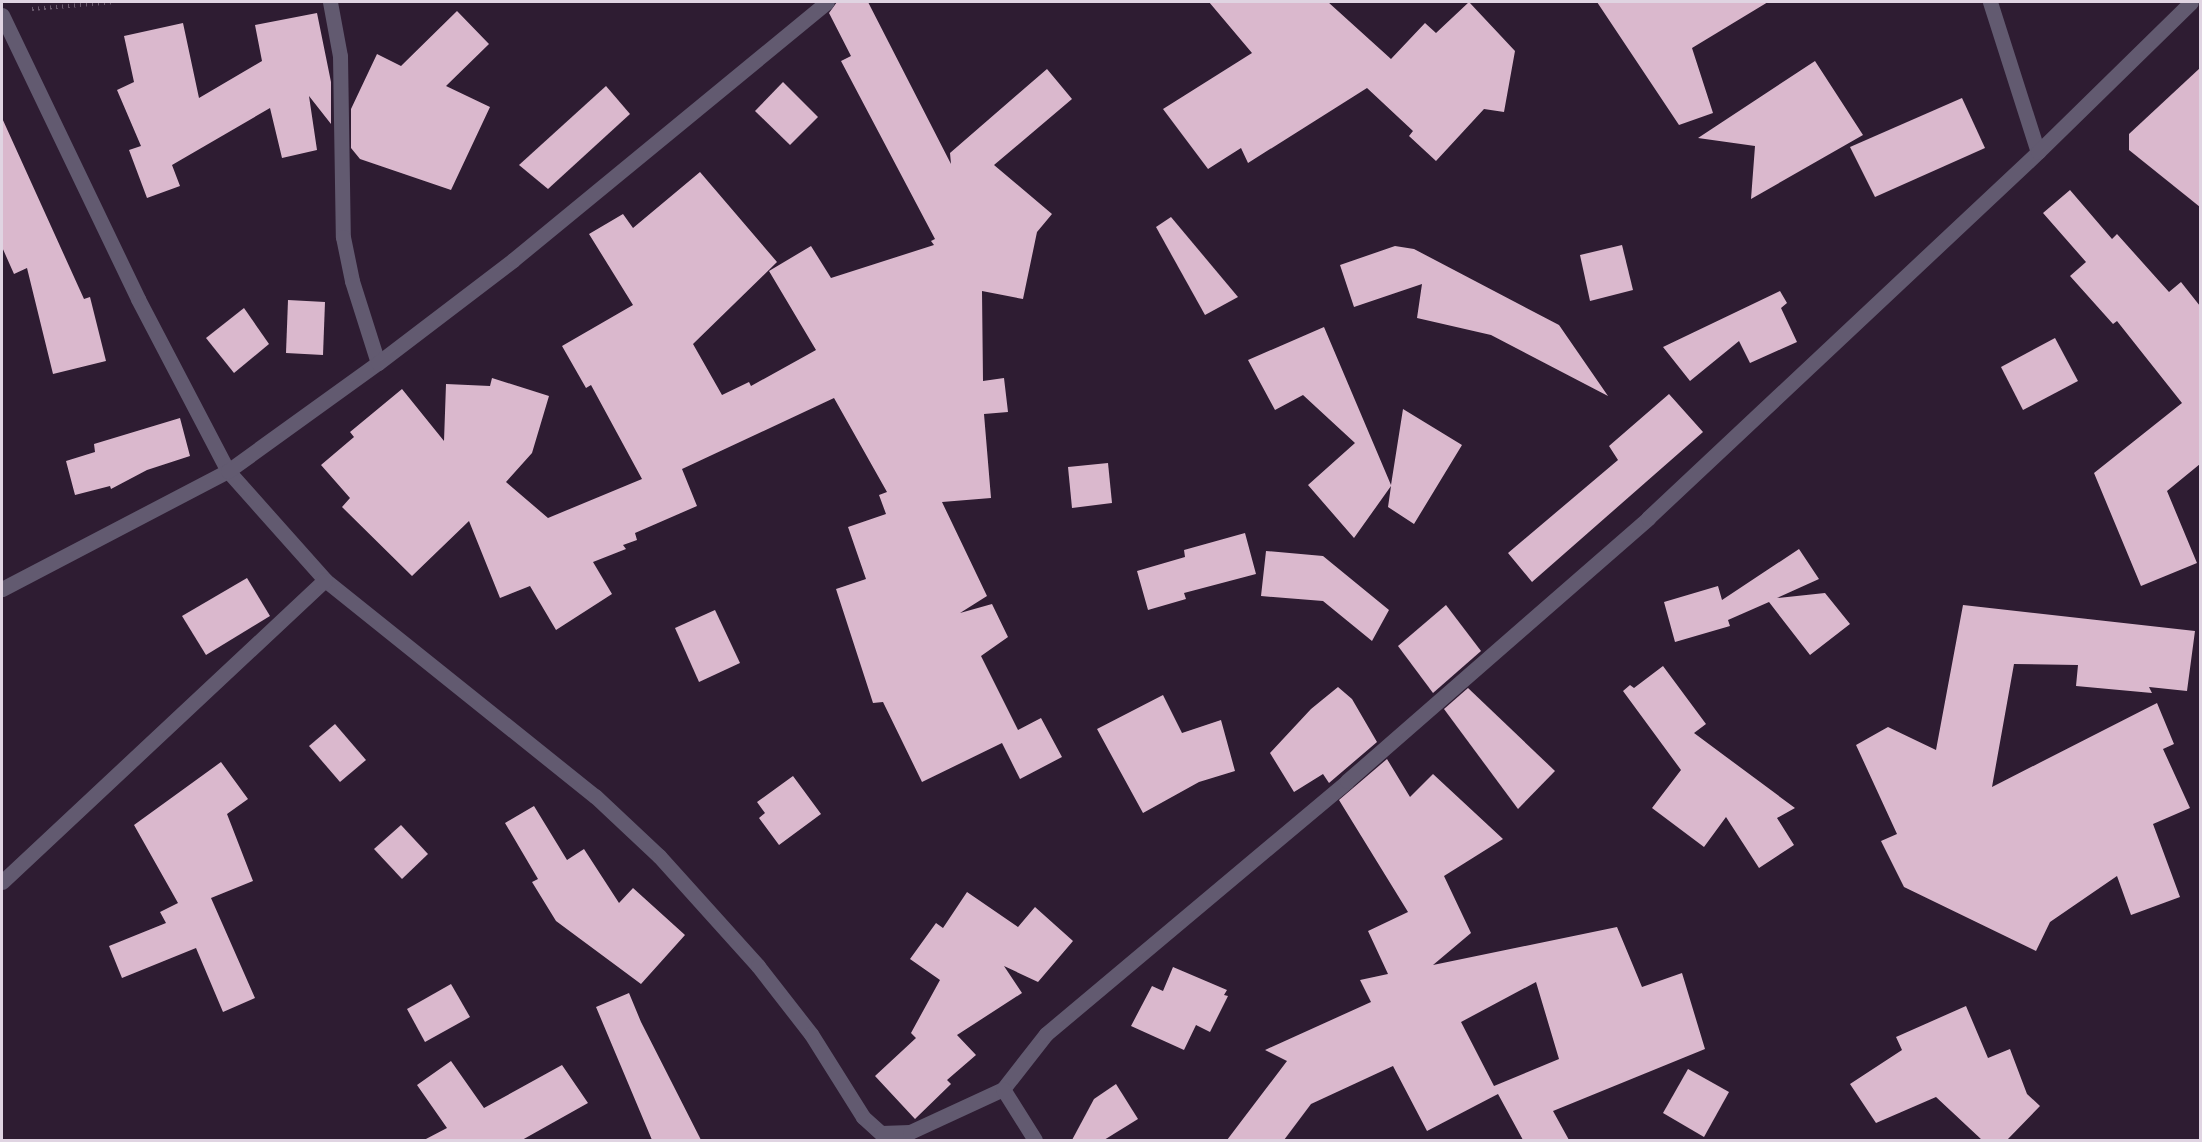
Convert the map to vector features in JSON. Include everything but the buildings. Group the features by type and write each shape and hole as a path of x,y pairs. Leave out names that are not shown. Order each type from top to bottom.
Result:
{"street":[{"path":"330,2 340,56 344,237 352,281 378,363"},
{"path":"2,589 228,471 378,363 513,260 827,2"},
{"path":"1990,2 2038,152"},
{"path":"2,15 138,299 228,471 325,580 595,796 659,856 758,966 811,1034 863,1117 881,1133 910,1132 1002,1089 1046,1034 1347,781 1648,518 2038,152 2191,2"},
{"path":"2,882 325,580"},
{"path":"1002,1089 1035,1140"}],"path":[{"path":"24,10 116,2"}]}
